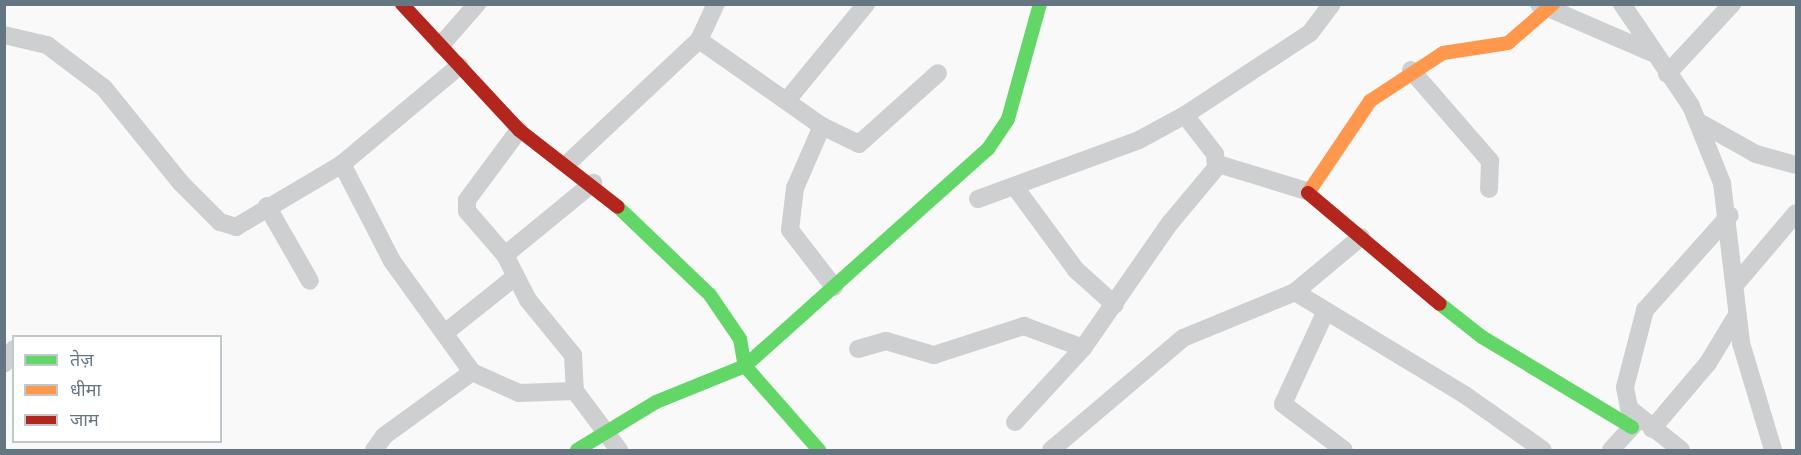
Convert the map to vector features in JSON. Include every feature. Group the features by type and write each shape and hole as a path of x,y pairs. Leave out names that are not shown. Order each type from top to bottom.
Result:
{"street":[{"path":"402,4 519,130 593,183 710,295 740,339 745,366 819,450"},
{"path":"441,45 477,4"},
{"path":"568,163 699,40 716,4"},
{"path":"788,99 866,4"},
{"path":"577,450 606,429 745,366 988,149 1008,119 1040,4"},
{"path":"978,199 1139,140 1185,115 1310,33 1332,4"},
{"path":"1622,4 1699,122 1730,215 1737,315 1773,450"},
{"path":"1667,74 1732,4"},
{"path":"1307,191 1370,102 1411,70 1453,49 1508,43 1547,6 1652,53"},
{"path":"4,35 47,45 104,88 220,222 236,227 267,206 342,164 459,66"},
{"path":"699,40 788,99 822,126 851,141 868,141 938,73"},
{"path":"1411,70 1490,161 1489,189"},
{"path":"1185,115 1218,164 1307,191"},
{"path":"1699,122 1756,154 1797,165"},
{"path":"822,126 795,188 790,230 834,287"},
{"path":"519,130 465,206 505,255 515,277 577,361 575,391 606,429 619,450"},
{"path":"342,164 392,261 446,332 472,372 519,393 575,391"},
{"path":"1016,422 1083,348 1218,164"},
{"path":"505,255 593,183"},
{"path":"1015,187 1077,270 1115,304"},
{"path":"1307,191 1311,201 1362,237 1482,337 1641,425 1681,450"},
{"path":"267,206 310,281"},
{"path":"1735,285 1797,213"},
{"path":"1641,425 1624,394 1645,310 1730,215"},
{"path":"1051,450 1183,338 1295,292 1362,237"},
{"path":"446,332 515,277"},
{"path":"1295,292 1325,314 1465,395 1543,450"},
{"path":"1325,314 1282,404 1344,450"},
{"path":"1611,450 1708,363 1737,315"},
{"path":"858,349 886,342 934,355 1024,326 1083,348"},
{"path":"374,450 384,436 472,372"}],"traffic: fast":[{"path":"577,450 656,402 745,366 988,149 1008,119 1040,4"},
{"path":"618,207 710,295 740,339 745,366 819,450"},
{"path":"1440,304 1482,337 1632,427"}],"traffic: slow":[{"path":"1308,193 1370,101 1443,53 1508,43 1553,4"}],"traffic: jam":[{"path":"402,4 519,130 618,207"},
{"path":"1308,193 1440,304"}]}
